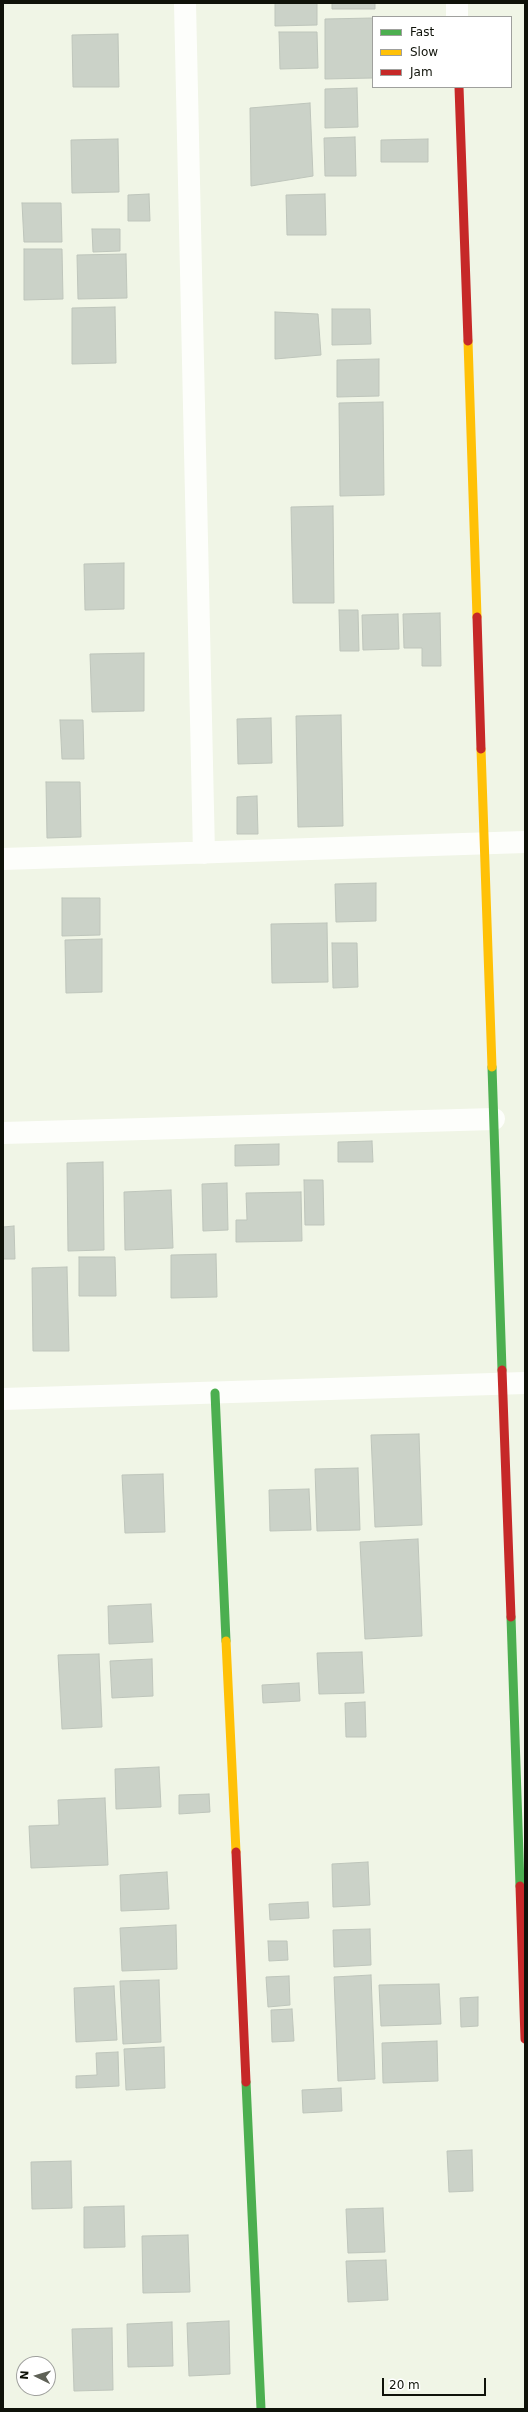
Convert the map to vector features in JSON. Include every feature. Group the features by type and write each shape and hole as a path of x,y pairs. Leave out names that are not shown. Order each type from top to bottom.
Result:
{"street":[{"path":"185,3 204,853"},
{"path":"457,3 457,16"},
{"path":"459,88 494,1119 515,1383 525,2039"},
{"path":"3,859 525,842"},
{"path":"3,1133 494,1119"},
{"path":"3,1399 515,1383"},
{"path":"215,1393 261,2409"}],"building":[{"path":"275,3 317,3 317,25 275,26"},
{"path":"332,3 375,3 375,9 332,9"},
{"path":"372,18 372,78 325,79 325,19"},
{"path":"279,32 317,32 318,68 280,69"},
{"path":"118,34 119,87 73,87 72,35"},
{"path":"357,88 358,127 325,128 325,89"},
{"path":"310,103 313,176 251,186 250,108"},
{"path":"355,137 356,176 325,176 324,138"},
{"path":"118,139 119,192 72,193 71,140"},
{"path":"428,139 428,162 381,162 381,140"},
{"path":"149,194 150,221 128,221 128,195"},
{"path":"325,194 326,235 287,235 286,195"},
{"path":"22,203 61,203 62,242 24,242"},
{"path":"92,229 120,229 120,251 93,252"},
{"path":"24,249 62,249 63,299 24,300"},
{"path":"126,254 127,298 78,299 77,255"},
{"path":"115,307 116,363 72,364 72,308"},
{"path":"332,309 370,309 371,344 332,345"},
{"path":"275,312 318,314 321,355 275,359"},
{"path":"379,359 379,396 337,397 337,360"},
{"path":"383,402 384,495 340,496 339,403"},
{"path":"333,506 334,603 293,603 291,507"},
{"path":"124,563 124,609 85,610 84,564"},
{"path":"339,610 358,610 359,651 340,651"},
{"path":"440,613 441,666 422,666 422,648 404,648 403,614"},
{"path":"398,614 399,649 363,650 362,615"},
{"path":"144,653 144,711 92,712 90,654"},
{"path":"341,715 343,826 298,827 296,716"},
{"path":"271,718 272,763 238,764 237,719"},
{"path":"60,720 83,720 84,759 62,759"},
{"path":"46,782 80,782 81,837 47,838"},
{"path":"257,796 258,834 237,834 237,797"},
{"path":"376,883 376,921 336,922 335,884"},
{"path":"62,898 100,898 100,935 62,936"},
{"path":"327,923 328,982 272,983 271,924"},
{"path":"102,939 102,992 66,993 65,940"},
{"path":"332,943 357,943 358,987 333,988"},
{"path":"372,1141 373,1162 338,1162 338,1142"},
{"path":"279,1144 279,1165 235,1166 235,1145"},
{"path":"103,1162 104,1250 68,1251 67,1163"},
{"path":"304,1180 323,1180 324,1225 305,1225"},
{"path":"227,1183 228,1230 203,1231 202,1184"},
{"path":"171,1190 173,1248 125,1250 124,1192"},
{"path":"301,1192 302,1241 236,1242 236,1220 247,1220 246,1193"},
{"path":"14,1226 15,1259 3,1259 3,1227"},
{"path":"216,1254 217,1297 171,1298 171,1255"},
{"path":"79,1257 115,1257 116,1296 79,1296"},
{"path":"67,1267 69,1351 33,1351 32,1268"},
{"path":"419,1434 422,1525 375,1527 371,1435"},
{"path":"358,1468 360,1530 317,1531 315,1469"},
{"path":"163,1474 165,1532 125,1533 122,1475"},
{"path":"309,1489 311,1530 270,1531 269,1490"},
{"path":"418,1539 422,1636 365,1639 360,1542"},
{"path":"151,1604 153,1642 109,1644 108,1606"},
{"path":"362,1652 364,1693 319,1694 317,1653"},
{"path":"99,1654 102,1727 62,1729 58,1655"},
{"path":"152,1659 153,1696 112,1698 110,1661"},
{"path":"299,1683 300,1701 263,1703 262,1685"},
{"path":"365,1702 366,1737 346,1737 345,1703"},
{"path":"159,1767 161,1807 116,1809 115,1769"},
{"path":"209,1794 210,1812 179,1814 179,1795"},
{"path":"105,1798 108,1865 31,1868 29,1826 59,1825 58,1800"},
{"path":"368,1862 370,1905 333,1907 332,1864"},
{"path":"167,1872 169,1909 121,1911 120,1875"},
{"path":"308,1902 309,1918 270,1920 269,1904"},
{"path":"176,1925 177,1969 122,1971 120,1928"},
{"path":"370,1929 371,1965 334,1967 333,1930"},
{"path":"268,1941 287,1941 288,1960 269,1961"},
{"path":"371,1975 375,2079 338,2081 334,1977"},
{"path":"289,1976 290,2005 268,2007 266,1977"},
{"path":"159,1980 161,2042 123,2044 120,1981"},
{"path":"439,1984 441,2024 381,2026 379,1985"},
{"path":"114,1986 117,2040 76,2042 74,1988"},
{"path":"478,1997 478,2026 461,2027 460,1998"},
{"path":"292,2009 294,2041 272,2042 271,2010"},
{"path":"437,2041 438,2081 383,2083 382,2043"},
{"path":"164,2047 165,2088 126,2090 124,2049"},
{"path":"118,2052 119,2086 76,2088 76,2076 97,2075 96,2053"},
{"path":"341,2088 342,2111 303,2113 302,2090"},
{"path":"472,2150 473,2191 449,2192 447,2151"},
{"path":"71,2161 72,2208 32,2209 31,2162"},
{"path":"124,2206 125,2247 84,2248 84,2207"},
{"path":"383,2208 385,2252 348,2253 346,2209"},
{"path":"188,2235 190,2292 143,2293 142,2236"},
{"path":"386,2260 388,2300 348,2302 346,2261"},
{"path":"229,2321 230,2374 189,2376 187,2323"},
{"path":"172,2322 173,2366 128,2367 127,2324"},
{"path":"112,2328 113,2390 74,2391 72,2329"}],"traffic: fast":[{"path":"492,1067 502,1370"},
{"path":"215,1393 226,1641"},
{"path":"511,1617 520,1886"},
{"path":"246,2082 261,2409"}],"traffic: slow":[{"path":"468,341 477,617"},
{"path":"481,749 492,1067"},
{"path":"226,1641 236,1852"}],"traffic: jam":[{"path":"459,88 468,341"},
{"path":"477,617 481,749"},
{"path":"502,1370 511,1617"},
{"path":"236,1852 246,2082"},
{"path":"520,1886 525,2039"}]}
